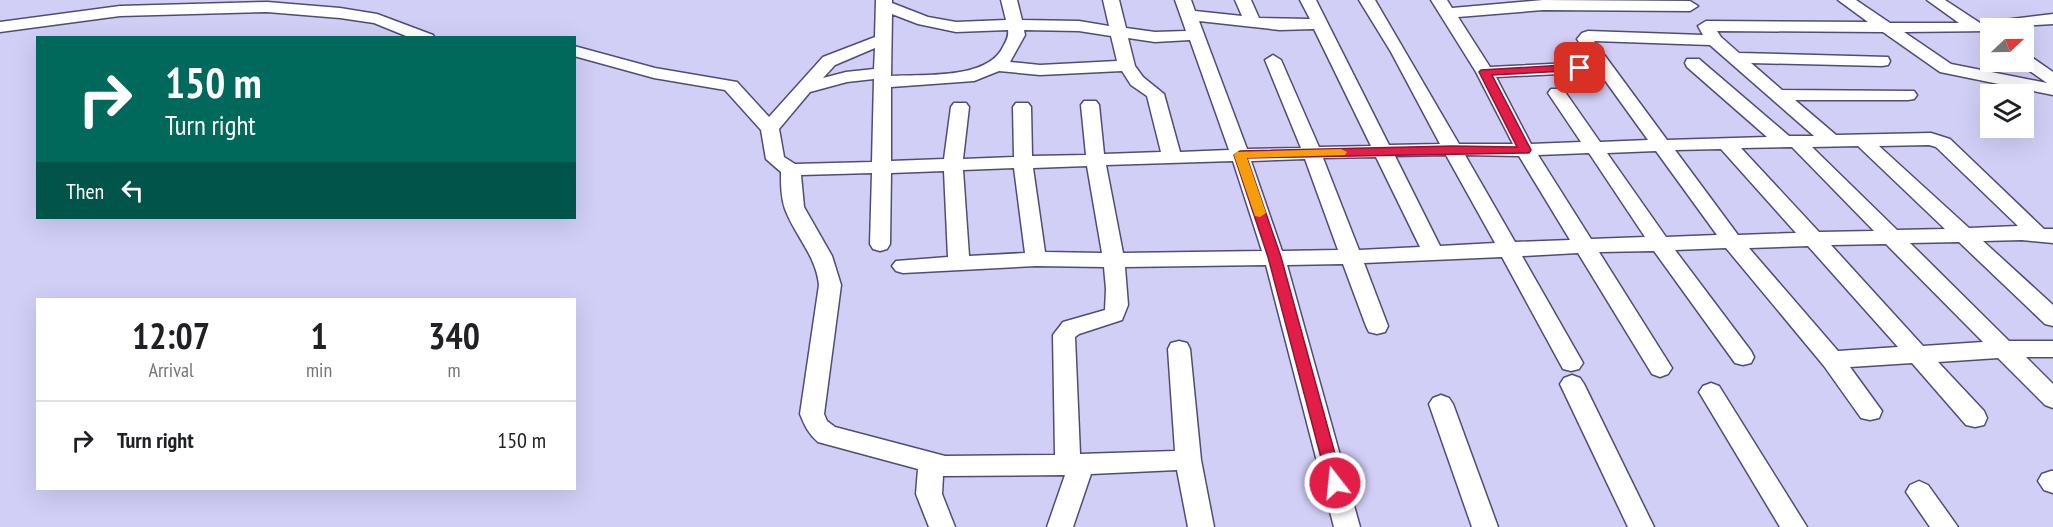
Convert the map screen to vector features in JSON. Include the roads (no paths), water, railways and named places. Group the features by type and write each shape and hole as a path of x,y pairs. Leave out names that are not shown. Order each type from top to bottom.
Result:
{"street":[{"path":"267,7 298,0"},
{"path":"802,90 846,77 974,76 997,66 1014,44 1017,35 1009,0"},
{"path":"1111,0 1127,66 1137,81 1155,94 1172,158"},
{"path":"1243,0 1252,22"},
{"path":"1308,0 1433,252"},
{"path":"1367,0 1399,52 1572,373 1641,527"},
{"path":"1846,0 1946,68 2053,90"},
{"path":"1935,0 1980,30"},
{"path":"880,244 884,3 924,21 956,27 1015,25 1120,30 1155,37 1196,35"},
{"path":"1444,6 1688,3 1710,33 1830,141"},
{"path":"1444,6 1485,72 1525,150 1660,368"},
{"path":"0,27 120,11 267,7 340,13 377,19 422,36"},
{"path":"1185,8 1252,22 1280,25 1320,24"},
{"path":"1185,8 1240,155 1274,257 1347,527"},
{"path":"1870,411 1832,360 1734,243 1585,39 1588,36 1886,27 1977,28 2053,20"},
{"path":"770,129 829,61 884,39"},
{"path":"576,52 654,73 725,84 738,91 770,129 776,159 791,170 1452,149 1525,150 1726,143 1937,140 2048,236"},
{"path":"1736,58 1882,61"},
{"path":"1273,60 1312,153 1377,326"},
{"path":"1693,63 1790,142 1891,237 2053,399"},
{"path":"997,66 1040,70 1127,66"},
{"path":"1485,72 1604,67"},
{"path":"2034,67 2053,80"},
{"path":"1557,93 1660,244 1743,357"},
{"path":"1780,95 1908,95"},
{"path":"1060,527 1075,464 1064,334 1071,328 1114,315 1117,312 1114,260 1096,161 1090,105"},
{"path":"959,264 953,165 960,107"},
{"path":"1022,107 1023,162 1036,259"},
{"path":"1863,141 2053,318"},
{"path":"1726,143 1975,418"},
{"path":"791,170 791,194 796,211 830,273 812,414 817,427 827,435 945,466 1188,460"},
{"path":"903,266 1036,259 1352,257 1583,246 1891,237 2048,236"},
{"path":"1179,349 1188,460 1200,527"},
{"path":"1832,360 2003,349 2053,349"},
{"path":"1711,392 1794,527"},
{"path":"1441,404 1485,527"},
{"path":"931,463 929,494 942,527"},
{"path":"1919,492 1945,527"}]}
